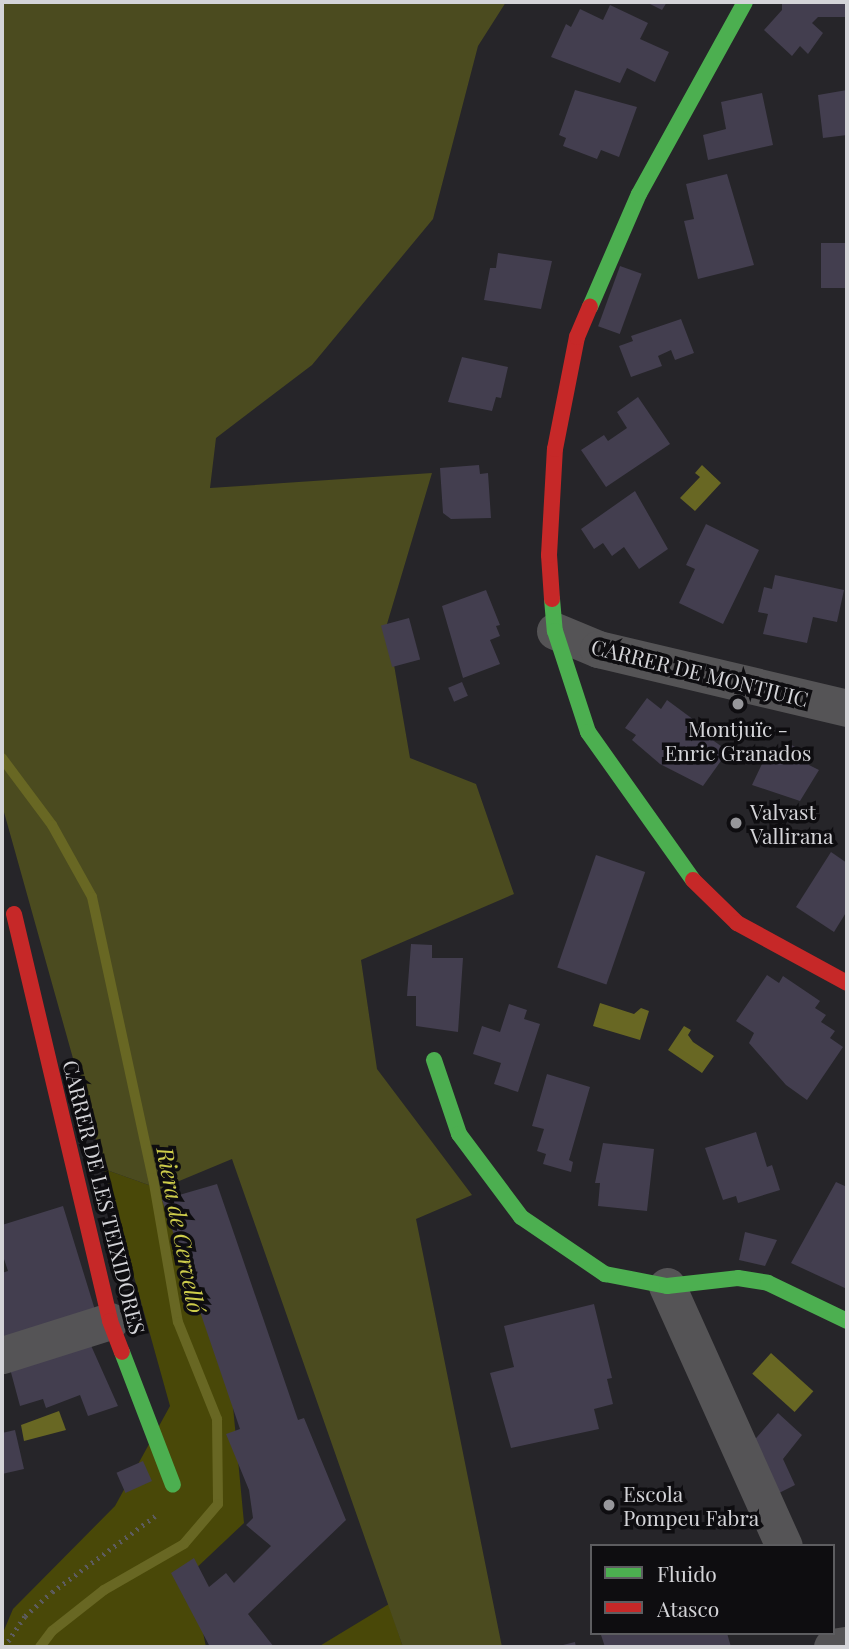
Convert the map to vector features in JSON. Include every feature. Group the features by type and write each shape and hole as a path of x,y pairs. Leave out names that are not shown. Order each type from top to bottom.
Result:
{"street":[{"path":"745,2 639,194 577,337 555,449 549,555 555,631 588,732 703,892 737,923 847,983"},
{"name":"CARRER DE MONTJUIC","path":"555,631 597,649 847,708"},
{"name":"CARRER DE LES TEIXIDORES","path":"14,914 110,1321 173,1485"},
{"path":"434,1060 459,1134 521,1217 605,1274 667,1286 738,1278 758,1282 847,1321"},
{"path":"667,1286 783,1544"},
{"path":"2,1355 110,1321"},
{"path":"831,1647 847,1645"}],"path":[{"path":"4,1647 25,1616 52,1592 144,1528 173,1485"}],"shaded area":[{"path":"2,2 506,2 478,46 433,219 312,365 216,438 210,488 432,473 387,624 410,758 476,784 514,894 361,960 377,1069 472,1195 416,1219 502,1647 403,1647 232,1159 160,1189 104,1169 2,805"},
{"path":"702,465 721,483 695,511 680,498 700,477 695,473"},
{"path":"600,1003 634,1014 641,1008 649,1011 640,1040 593,1026"},
{"path":"684,1026 691,1030 688,1035 693,1042 714,1056 702,1073 668,1050"},
{"path":"104,1169 160,1189 232,1396 244,1523 191,1573 206,1647 2,1647 2,1635 13,1609 115,1506 170,1406"},
{"path":"771,1353 813,1391 795,1412 752,1374"},
{"path":"59,1411 66,1430 24,1441 21,1425"},
{"path":"389,1604 403,1647 318,1647"}],"building":[{"path":"646,2 667,2 662,10"},
{"path":"782,2 847,2 847,17 818,17 812,23 823,33 808,54 800,46 792,56 764,30 782,10"},
{"path":"610,5 648,23 640,39 669,52 655,82 627,68 620,83 551,57 566,24 571,27 580,9 603,20"},
{"path":"575,90 637,107 619,157 601,150 597,159 563,146 566,138 559,135"},
{"path":"847,90 847,135 823,138 818,95"},
{"path":"762,93 773,145 708,160 703,135 726,129 721,102"},
{"path":"727,174 754,265 698,279 684,221 694,219 686,184"},
{"path":"821,243 847,243 847,288 821,288"},
{"path":"498,253 552,261 541,309 484,300 490,268 496,268"},
{"path":"620,266 642,274 620,334 598,326"},
{"path":"681,319 694,353 675,360 671,350 658,356 662,366 631,377 619,346 633,341 631,336"},
{"path":"462,357 508,367 501,398 496,397 492,411 448,402"},
{"path":"638,397 670,444 606,487 581,450 604,435 608,441 627,428 617,412"},
{"path":"479,465 480,474 488,473 491,518 451,519 443,513 440,468"},
{"path":"635,491 668,549 639,569 624,547 612,556 603,543 594,549 581,529"},
{"path":"706,524 759,550 723,624 679,603 695,569 686,565"},
{"path":"775,575 844,590 837,622 813,617 807,643 763,634 768,614 758,612 764,587 772,589"},
{"path":"486,590 500,625 496,626 500,636 490,640 500,664 463,678 442,606"},
{"path":"409,618 420,660 392,667 381,626"},
{"path":"462,682 468,696 454,702 448,688"},
{"path":"647,698 661,709 667,700 694,720 690,724 728,751 703,786 660,764 632,740 636,735 625,728"},
{"path":"787,743 813,755 809,765 819,770 800,801 752,785 769,749 781,755"},
{"path":"831,852 847,863 847,911 834,932 796,907"},
{"path":"596,855 645,872 606,984 557,968"},
{"path":"411,944 432,945 432,958 463,958 458,1032 416,1026 416,996 407,996"},
{"path":"767,975 779,983 783,976 820,1001 815,1008 826,1015 821,1022 835,1031 830,1038 843,1047 807,1100 786,1085 749,1043 754,1033 736,1021"},
{"path":"509,1004 527,1010 524,1019 540,1024 518,1092 494,1084 501,1063 473,1054 482,1026 500,1032"},
{"path":"547,1074 590,1087 569,1160 573,1162 571,1172 543,1164 546,1154 537,1151 544,1129 532,1126"},
{"path":"756,1132 767,1167 772,1165 780,1190 738,1203 736,1196 723,1200 705,1148"},
{"path":"603,1143 654,1149 647,1211 598,1206 600,1183 595,1183"},
{"path":"836,1182 847,1187 847,1289 791,1263"},
{"path":"217,1184 298,1420 304,1418 346,1520 248,1614 274,1647 210,1647 171,1573 194,1558 209,1587 226,1573 234,1583 271,1546 246,1525 253,1518 249,1490 226,1434 240,1429 162,1200"},
{"path":"63,1206 95,1310 2,1339 2,1273 8,1271 2,1253 2,1225"},
{"path":"745,1232 777,1240 765,1266 739,1260"},
{"path":"594,1304 612,1378 607,1379 613,1404 594,1409 599,1429 511,1448 490,1373 514,1367 504,1326"},
{"path":"89,1341 118,1406 88,1416 80,1395 46,1408 43,1399 20,1406 9,1365"},
{"path":"778,1413 802,1435 783,1459 795,1485 775,1495 751,1444"},
{"path":"15,1430 24,1469 2,1474 2,1433"},
{"path":"143,1461 152,1481 125,1493 117,1473"},
{"path":"601,1635 728,1635 731,1647 605,1647"},
{"path":"575,1642 576,1647 559,1647 559,1646"}],"waterway":[{"name":"Riera de Cervelló","path":"2,758 52,825 92,897 153,1178 178,1322 217,1419 218,1504 184,1544 104,1590 52,1631 40,1647"}],"traffic: fast":[{"path":"590,307 639,194 745,2"},
{"path":"552,599 555,631 588,732 693,880"},
{"path":"434,1060 459,1134 521,1217 605,1274 667,1286 738,1278 768,1283 847,1321"},
{"path":"122,1352 173,1485"}],"traffic: jam":[{"path":"552,599 549,555 555,449 577,337 590,307"},
{"path":"693,880 737,923 847,983"},
{"path":"14,914 110,1321 122,1352"}],"place":[{"name":"Montjuïc - Enric Granados","path":"738,704"},
{"name":"Valvast Vallirana","path":"736,823"},
{"name":"Escola Pompeu Fabra","path":"609,1505"}]}
